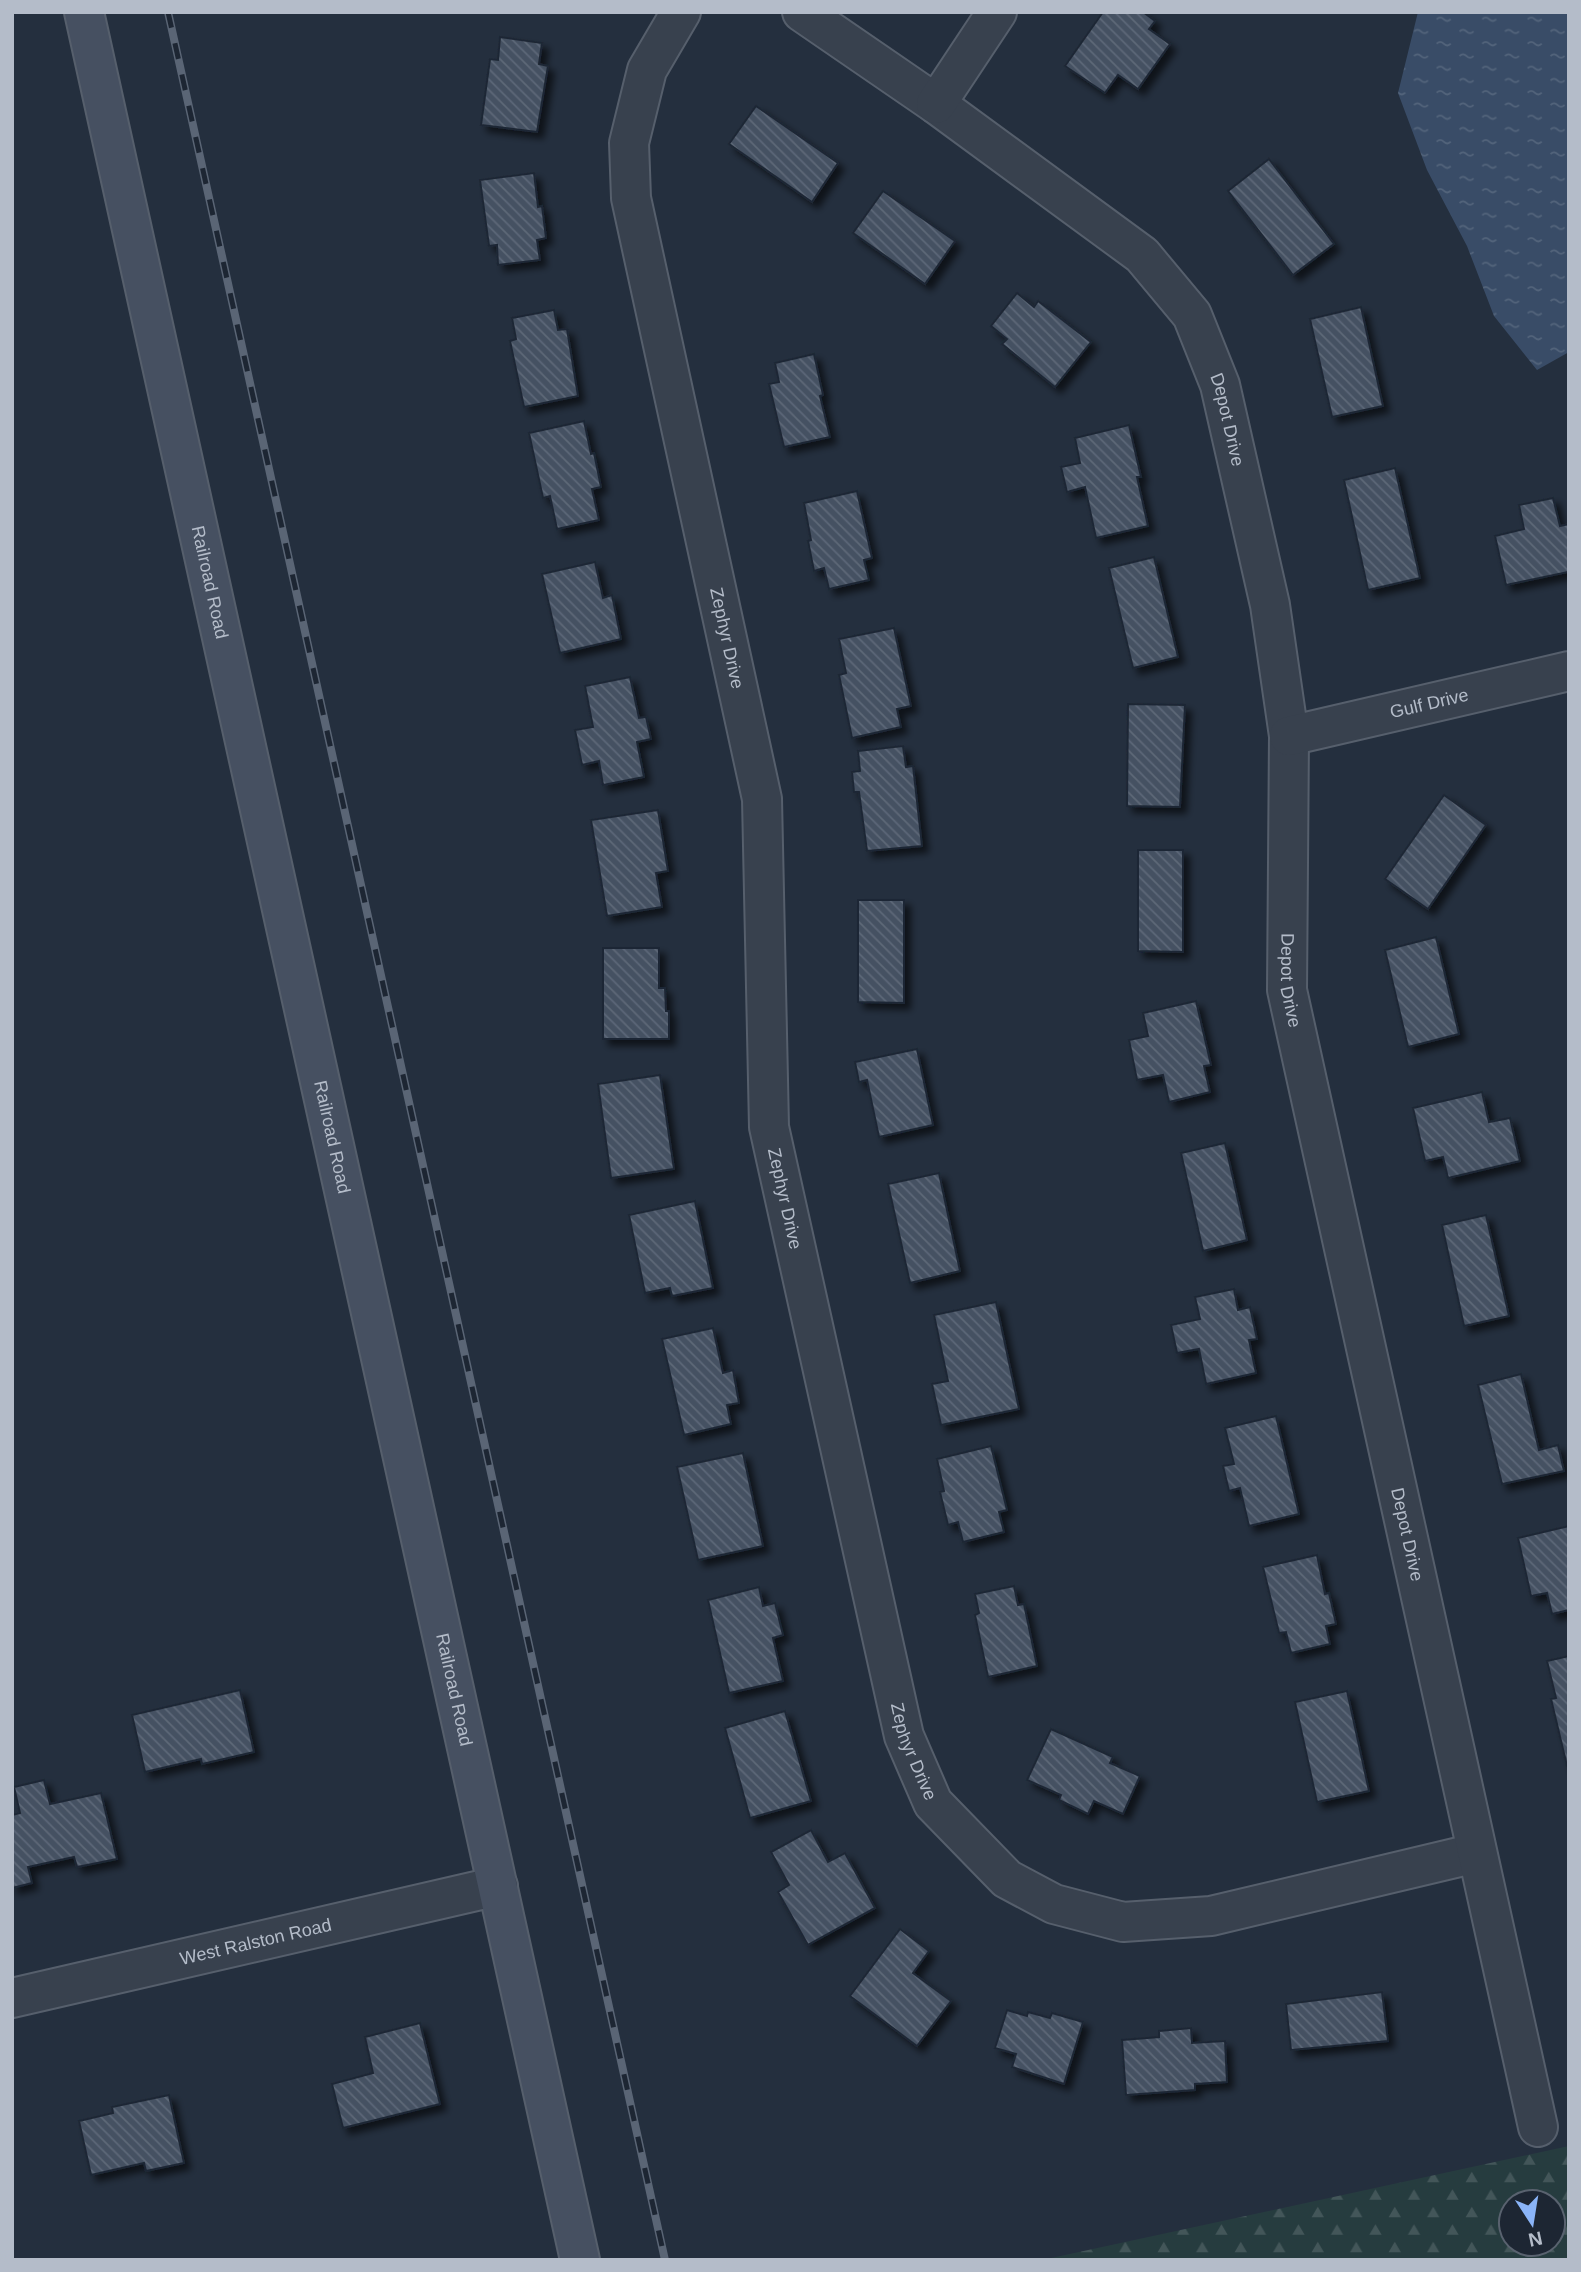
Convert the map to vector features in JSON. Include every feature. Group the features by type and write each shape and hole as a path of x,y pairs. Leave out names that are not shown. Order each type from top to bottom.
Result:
{"street":[{"name":"Railroad Road","path":"84,12 580,2260"},
{"name":"Zephyr Drive","path":"681,12 647,69 629,143 631,198 762,799 769,1127 904,1736 933,1803 1007,1879 1054,1904 1123,1922 1211,1916 1476,1853"},
{"name":"Depot Drive","path":"802,12 936,104 1142,255 1192,315 1220,385 1270,605 1289,736 1287,990 1538,2127"},
{"path":"936,104 998,12"},
{"name":"Gulf Drive","path":"1289,736 1569,671"},
{"name":"West Ralston Road","path":"12,1998 498,1886"}],"green space":[{"path":"1569,2146 1569,2260 1042,2260"}],"water":[{"path":"1418,12 1569,12 1569,352 1537,370 1494,316 1467,246 1427,170 1398,93"}],"building":[{"path":"1103,12 1143,12 1155,21 1149,29 1170,44 1138,89 1118,75 1105,93 1065,66"},
{"path":"500,37 542,43 539,64 548,66 537,132 481,125 490,59 498,60"},
{"path":"756,106 838,163 812,202 729,144"},
{"path":"1269,159 1334,244 1293,275 1228,191"},
{"path":"534,173 538,207 542,206 546,238 537,240 540,260 498,265 497,245 489,246 480,180"},
{"path":"883,191 955,241 925,284 853,233"},
{"path":"1017,293 1034,307 1038,301 1091,342 1055,387 1002,344 1007,339 991,326"},
{"path":"1361,307 1383,406 1332,417 1310,319"},
{"path":"554,310 558,330 567,329 578,396 524,407 510,341 516,339 512,318"},
{"path":"814,354 830,437 784,447 769,384 779,382 775,363"},
{"path":"584,421 601,487 592,489 599,520 557,529 550,496 543,498 529,433"},
{"path":"1129,425 1141,477 1137,477 1148,526 1096,538 1085,487 1067,492 1061,467 1080,463 1075,438"},
{"path":"1395,468 1420,578 1368,590 1344,480"},
{"path":"857,491 872,558 864,560 869,580 829,589 824,568 814,571 804,503"},
{"path":"1553,498 1560,526 1569,524 1568,572 1506,585 1495,536 1524,529 1519,505"},
{"path":"1154,557 1178,657 1133,668 1109,568"},
{"path":"595,562 603,598 612,595 621,639 560,653 542,574"},
{"path":"894,628 911,706 897,709 901,727 852,738 839,675 846,673 839,639"},
{"path":"630,677 639,718 646,717 651,739 637,742 644,777 603,785 599,761 582,765 575,730 593,727 585,686"},
{"path":"1128,704 1185,705 1180,807 1127,806"},
{"path":"903,746 906,767 913,766 922,846 867,851 859,792 854,792 852,772 860,771 858,751"},
{"path":"1444,795 1486,825 1428,909 1385,879"},
{"path":"658,810 668,871 656,873 662,907 607,916 591,820"},
{"path":"1138,850 1183,850 1183,952 1138,951"},
{"path":"858,900 904,900 904,1003 858,1002"},
{"path":"1436,937 1459,1034 1408,1047 1385,950"},
{"path":"603,948 659,948 659,988 665,988 666,1011 669,1011 669,1039 603,1039"},
{"path":"1196,1001 1211,1065 1204,1066 1210,1092 1169,1102 1163,1075 1137,1080 1129,1040 1148,1036 1143,1013"},
{"path":"917,1049 933,1125 879,1137 867,1080 859,1082 855,1062"},
{"path":"660,1075 674,1169 611,1178 598,1084"},
{"path":"1482,1092 1489,1122 1510,1118 1520,1161 1448,1178 1443,1157 1425,1161 1413,1108"},
{"path":"1225,1143 1247,1240 1203,1251 1181,1153"},
{"path":"939,1173 960,1271 910,1283 888,1184"},
{"path":"695,1201 713,1288 672,1296 670,1288 645,1293 629,1215"},
{"path":"1486,1215 1509,1316 1464,1326 1442,1225"},
{"path":"1234,1289 1238,1310 1250,1307 1257,1339 1249,1340 1256,1373 1206,1384 1199,1349 1177,1353 1171,1325 1200,1319 1195,1297"},
{"path":"996,1302 1019,1409 941,1425 932,1384 948,1381 934,1315"},
{"path":"713,1328 723,1373 733,1370 739,1403 727,1405 731,1424 684,1435 662,1339"},
{"path":"1521,1374 1539,1450 1558,1445 1564,1471 1502,1484 1478,1385"},
{"path":"1276,1416 1299,1514 1249,1526 1240,1488 1229,1491 1223,1466 1234,1464 1225,1428"},
{"path":"991,1446 1007,1510 999,1512 1004,1532 963,1542 958,1522 948,1525 940,1492 944,1491 937,1459"},
{"path":"743,1453 763,1546 698,1560 677,1467"},
{"path":"1569,1526 1569,1610 1552,1614 1547,1593 1531,1596 1518,1538"},
{"path":"1317,1555 1325,1594 1329,1593 1336,1624 1326,1626 1330,1644 1291,1653 1286,1632 1279,1633 1263,1567"},
{"path":"1014,1586 1018,1605 1024,1604 1037,1666 988,1677 975,1615 979,1613 975,1594"},
{"path":"759,1587 763,1606 775,1603 783,1635 773,1638 783,1681 729,1693 708,1600"},
{"path":"1569,1656 1567,1766 1551,1699 1556,1698 1547,1661"},
{"path":"240,1690 254,1752 202,1764 201,1759 145,1772 132,1715"},
{"path":"1347,1691 1369,1791 1317,1802 1295,1702"},
{"path":"785,1711 811,1801 750,1818 725,1728"},
{"path":"1051,1729 1113,1757 1110,1763 1140,1776 1123,1814 1094,1801 1088,1814 1059,1800 1061,1795 1027,1780"},
{"path":"44,1780 50,1804 101,1793 117,1859 77,1867 74,1857 28,1867 32,1883 12,1888 12,1815 20,1813 14,1787"},
{"path":"811,1830 828,1862 845,1853 875,1908 808,1945 778,1892 789,1885 771,1852"},
{"path":"900,1929 929,1951 913,1973 951,2001 917,2046 850,1996"},
{"path":"1382,1992 1388,2041 1291,2050 1286,2004"},
{"path":"1007,2010 1027,2016 1028,2012 1050,2018 1052,2013 1083,2022 1064,2084 1012,2067 1016,2054 995,2048"},
{"path":"420,2023 440,2104 343,2128 332,2084 373,2073 365,2037"},
{"path":"1191,2028 1192,2043 1225,2041 1227,2082 1195,2084 1195,2090 1126,2095 1122,2040 1159,2037 1159,2031"},
{"path":"169,2095 184,2163 146,2171 144,2163 91,2175 79,2121 113,2113 112,2107"}],"railway":[{"path":"168,12 665,2260"}]}
